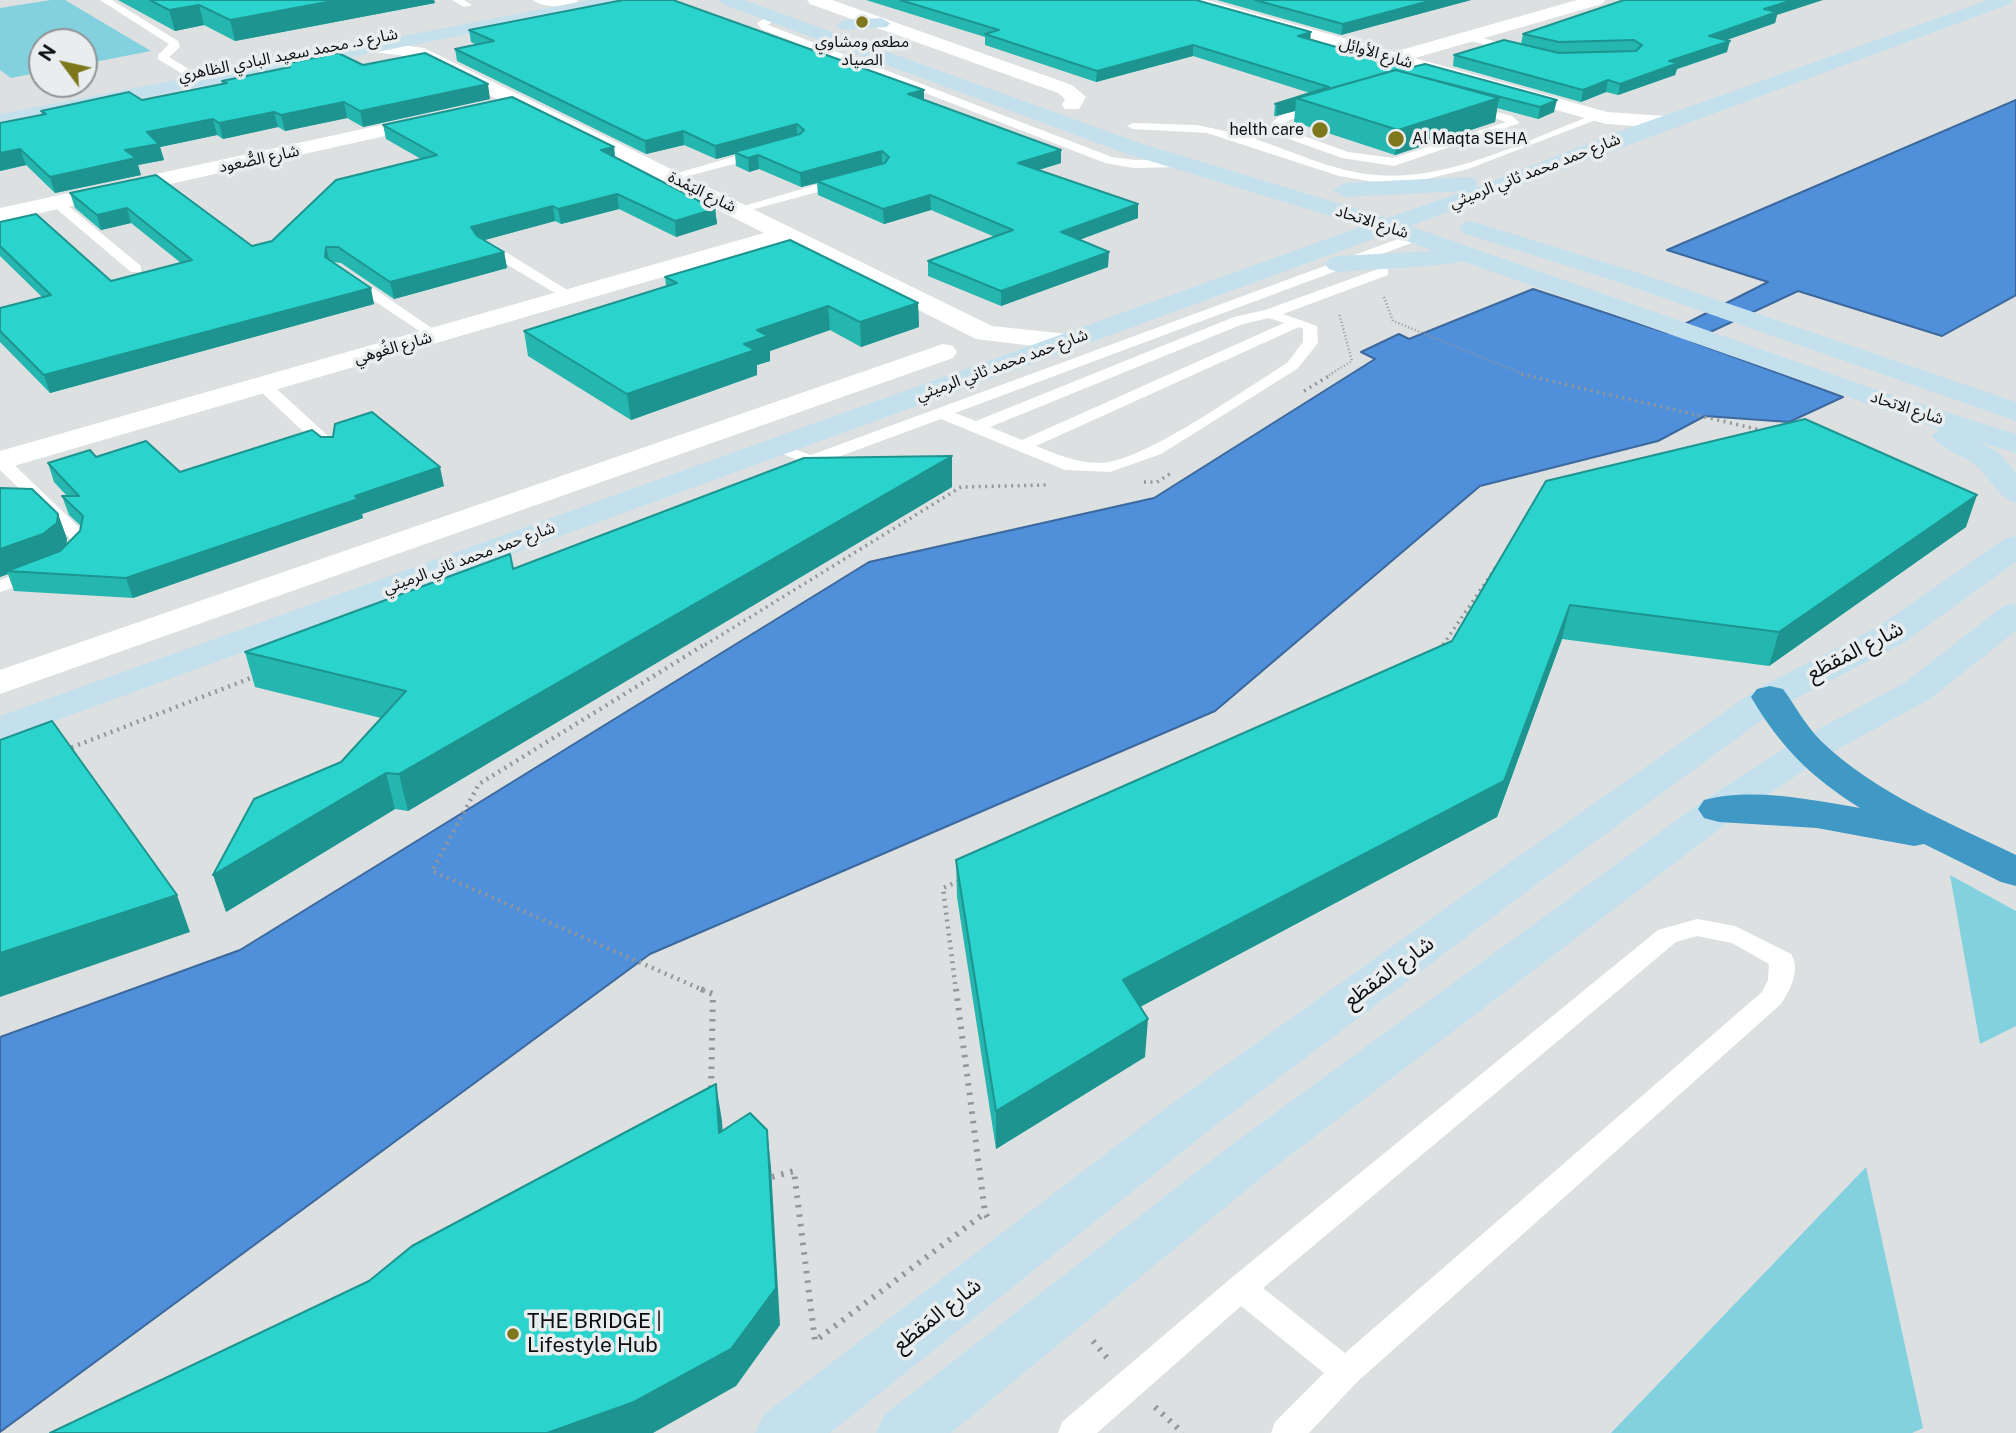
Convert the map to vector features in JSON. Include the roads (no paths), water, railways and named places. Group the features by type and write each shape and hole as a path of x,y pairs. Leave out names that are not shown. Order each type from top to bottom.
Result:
{"highway":[{"path":"1770,697 1786,724 1808,750 1835,773 1869,794 2016,872"},
{"path":"1719,809 1777,809 1837,817 1964,845"}],"street":[{"path":"542,0 573,3 631,1"},
{"name":"شارع د. محمد سعيد البادي الظاهري","path":"0,120 295,58 520,6 616,0"},
{"name":"شارع الاتحاد","path":"728,0 780,6 844,25 1133,127 1344,190 1491,262 1876,399 2016,444"},
{"path":"817,0 1065,89 1076,97 1072,105"},
{"name":"شارع الأوائِل","path":"1188,0 1603,117 1665,122"},
{"path":"1395,58 1595,0"},
{"name":"شارع حمد محمد ثاني الرميثي","path":"1419,225 1665,122 2004,0"},
{"name":"شارع د. محمد سعيد البادي الظاهري","path":"0,110 188,74 372,47 419,45 573,3"},
{"name":"شارع الاتحاد","path":"780,6 1178,163 1388,226 1453,223 1630,278 1983,398 2016,412"},
{"name":"شارع حمد محمد ثاني الرميثي","path":"1453,223 1511,211 2016,13"},
{"path":"1954,18 1985,24"},
{"path":"844,25 881,23"},
{"name":"شارع اليَمْدة","path":"419,45 517,102 986,332 1067,342"},
{"path":"488,108 517,102"},
{"name":"شارع الصُّعود","path":"0,215 461,114"},
{"name":"شارع الأوائِل","path":"1603,117 1623,129 1626,137"},
{"path":"1344,190 1450,186 1536,174"},
{"path":"1266,189 1304,218 1330,256 1491,262"},
{"path":"1511,211 1546,240 1608,261 1618,266 1630,278"},
{"name":"شارع حمد محمد ثاني الرميثي","path":"0,729 895,403 1067,342 1330,256 1388,226"},
{"name":"شارع الغُوهي","path":"0,461 786,234"},
{"path":"986,332 996,346 1001,366"},
{"path":"0,683 943,352"},
{"path":"849,385 895,403"},
{"path":"1983,398 2016,406"},
{"path":"1876,399 1873,407 1878,411 1950,437 1977,451 2016,493"},
{"name":"شارع المَقطَع","path":"785,1433 1193,1115 1770,697 1892,634 2016,546"},
{"path":"906,1433 1249,1159 1719,809 1808,750 1917,691 2016,614"}],"lane":[{"path":"105,0 174,43 175,47 162,57 188,74"},
{"path":"457,0 467,5"},
{"path":"1468,37 1528,53"},
{"path":"1276,130 1276,124 1283,119 1335,103"},
{"path":"1242,139 1276,130 1346,155 1374,161 1403,161 1514,123 1508,117 1457,103"},
{"path":"1133,127 1196,128 1242,139 1372,179 1416,179 1603,117"},
{"path":"670,177 771,150"},
{"path":"1317,163 1346,155"},
{"path":"736,210 854,178"},
{"path":"57,203 136,269"},
{"name":"شارع حمد محمد ثاني الرميثي","path":"812,461 941,413 1330,256 1419,225"},
{"path":"486,246 570,296"},
{"path":"335,268 435,335"},
{"path":"974,428 1239,320 1269,314 1383,272"},
{"path":"941,413 1071,466 1110,467 1155,450 1292,366 1311,343 1310,326 1269,314"},
{"path":"1020,447 1299,322"},
{"path":"263,385 332,449"},
{"path":"774,447 832,469 845,468"},
{"path":"0,461 79,537 77,551 60,565 0,586"},
{"path":"1074,1433 1241,1288 1667,936 1689,928 1719,929 1752,942 1782,960 1781,980 1772,998 1346,1373 1287,1433"},
{"path":"1241,1288 1346,1373"}],"water":[{"path":"2016,100 2016,295 1942,336 1798,291 1691,341 1843,397 1789,422 1705,416 1658,441 1480,486 1215,711 650,954 0,1432 0,1037 240,950 869,562 1154,498 1375,359 1361,352 1399,334 1409,339 1533,289 1667,333 1768,282 1667,250"}],"place":[{"name":"مطعم ومشاوي الصياد","path":"862,22"},
{"name":"helth care","path":"1320,130"},
{"name":"Al Maqta SEHA","path":"1396,139"},
{"name":"THE BRIDGE | Lifestyle Hub","path":"513,1334"}]}
